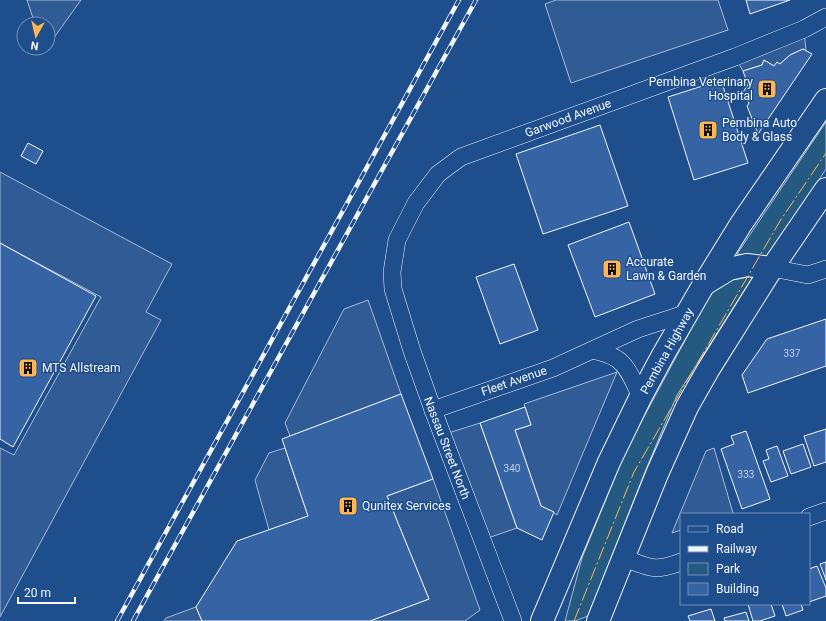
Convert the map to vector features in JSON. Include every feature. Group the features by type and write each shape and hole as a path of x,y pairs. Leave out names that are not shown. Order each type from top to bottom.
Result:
{"main road":[{"name":"Pembina Highway","path":"542,621 594,496 641,396 687,313 741,224 826,100"},
{"path":"598,621 666,453 687,407 708,370 772,268 826,189"},
{"path":"704,284 729,269 741,266 747,265 772,268"}],"street":[{"name":"Garwood Avenue","path":"392,272 397,240 416,203 438,174 461,157 735,57 804,29 826,17"},
{"name":"Garwood Avenue","path":"804,29 826,31"},
{"path":"772,268 808,275 826,269"},
{"name":"Nassau Street North","path":"392,272 393,289 412,351 513,621"},
{"name":"Fleet Avenue","path":"433,410 553,368 638,329 687,313"},
{"path":"593,350 612,356 626,367 641,396"},
{"path":"810,517 826,511"},
{"path":"624,558 649,568 664,568 680,562"}],"green space":[{"path":"826,122 826,169 768,257 737,254"},
{"path":"754,276 677,395 588,616 575,621 565,621 582,558 626,450 716,283"}],"shaded area":[{"path":"27,0 81,0 56,35 56,16 32,16"},
{"path":"556,0 718,0 728,30 571,83 545,4"},
{"path":"804,29 806,51 803,49 790,55 780,64 774,66 764,60 762,65 743,71 735,57"},
{"path":"0,172 172,264 146,312 161,320 0,617 0,448 14,455 101,297 0,243"},
{"path":"368,300 401,394 290,436 285,423 344,309"},
{"path":"617,372 557,515 541,506 515,430 531,425 524,404"},
{"path":"480,423 517,528 482,540 442,435"},
{"path":"285,448 308,516 269,530 255,480 269,453"},
{"path":"714,448 733,513 680,513 706,451"},
{"path":"433,479 480,610 465,621 370,621 429,599 387,496"},
{"path":"680,514 680,530 672,533"},
{"path":"196,607 202,621 164,621 166,618"}],"building":[{"path":"746,0 790,0 750,14"},
{"name":"Pembina Veterinary Hospital","path":"803,49 812,54 758,134 747,106 749,103 743,92 748,85 743,71 762,65 764,60 774,66 777,62 780,64 790,55"},
{"name":"Pembina Auto Body & Glass","path":"721,80 748,163 694,180 668,97"},
{"path":"600,125 628,206 543,234 516,154"},
{"path":"28,143 43,151 36,164 21,156"},
{"name":"Accurate Lawn & Garden","path":"629,222 655,294 595,317 568,245"},
{"name":"MTS Allstream","path":"0,243 96,296 13,447 0,439"},
{"path":"514,264 538,330 500,344 476,277"},
{"path":"826,319 826,366 748,393 742,375 767,339"},
{"name":"Qunitex Services","path":"401,394 433,479 387,496 429,599 370,621 202,621 196,607 237,541 308,516 282,439"},
{"path":"525,407 531,425 515,430 541,506 554,512 542,540 517,528 480,423"},
{"path":"826,429 826,462 814,466 804,436"},
{"path":"746,431 770,499 742,509 721,449 734,444 731,436"},
{"path":"803,444 811,467 791,474 783,451"},
{"path":"777,446 788,476 771,482 763,461 769,459 766,450"},
{"path":"826,562 826,580 820,564"},
{"path":"817,566 826,588 826,596 810,602 810,569"},
{"path":"748,605 771,605 775,616 760,621 753,621"},
{"path":"782,605 801,605 803,610 786,616"},
{"path":"711,609 715,621 690,621 688,616"},
{"path":"746,612 749,621 725,621 724,618"}],"railway":[{"path":"117,621 459,0"},
{"path":"133,621 476,0"}],"power":[{"path":"574,621 634,472 780,221 826,153"}],"place":[{"name":"Pembina Veterinary Hospital","path":"767,89"},
{"name":"Pembina Auto Body & Glass","path":"708,130"},
{"name":"Accurate Lawn & Garden","path":"612,269"},
{"name":"MTS Allstream","path":"28,368"},
{"name":"Qunitex Services","path":"348,506"}]}
